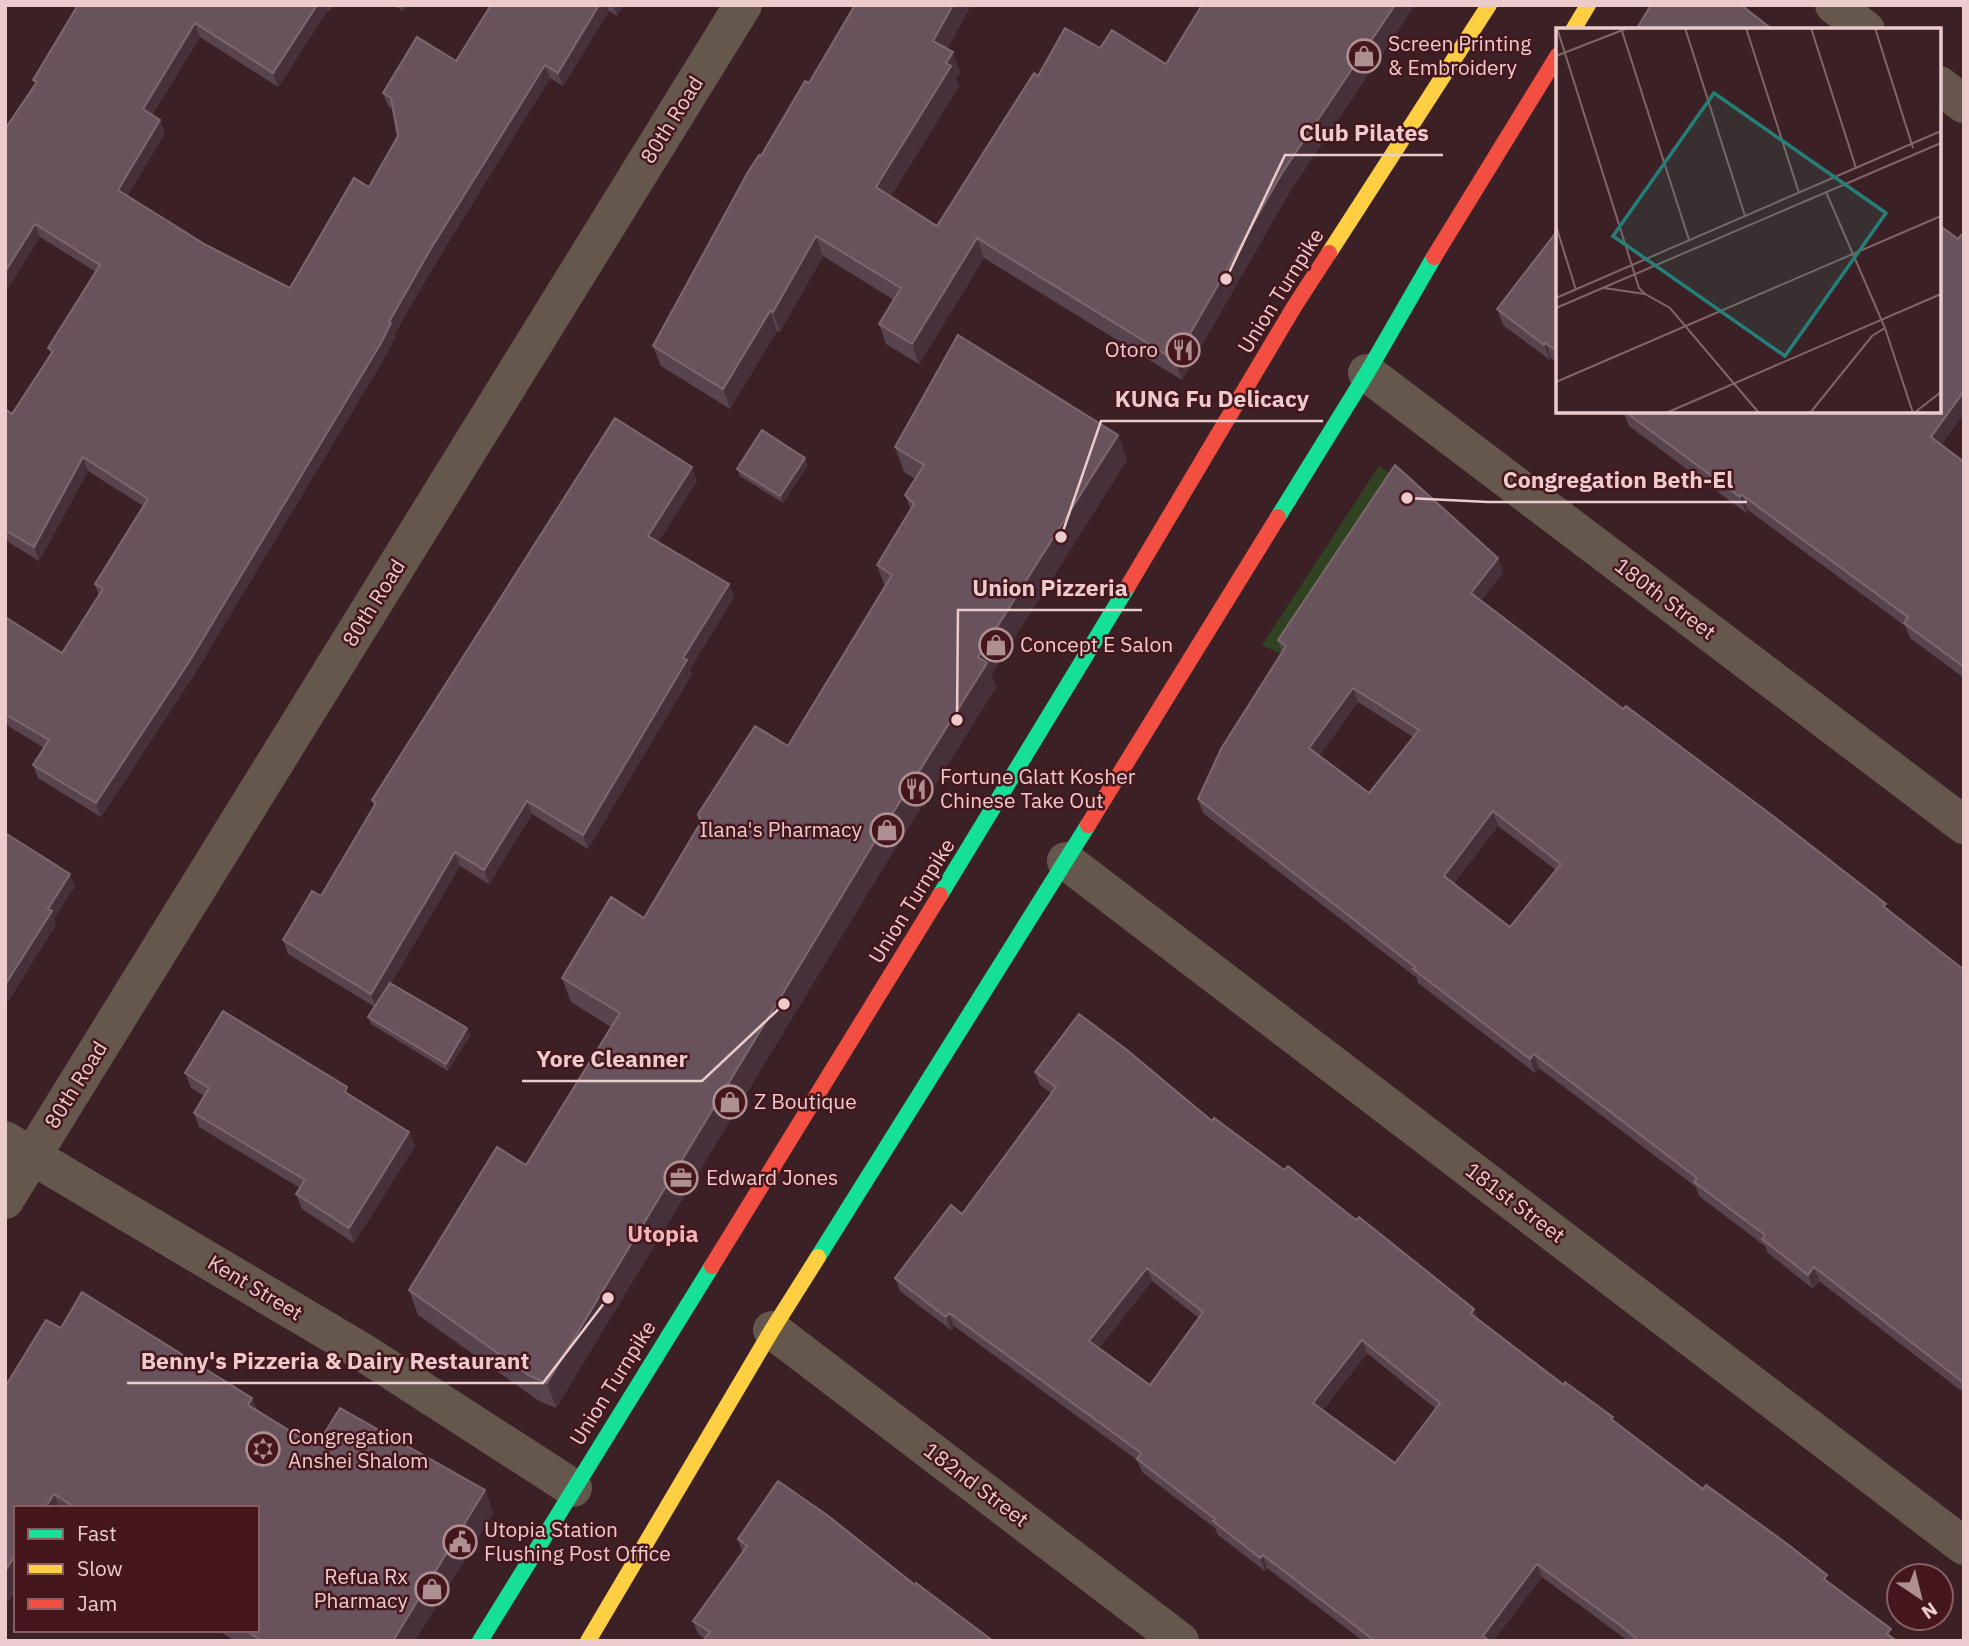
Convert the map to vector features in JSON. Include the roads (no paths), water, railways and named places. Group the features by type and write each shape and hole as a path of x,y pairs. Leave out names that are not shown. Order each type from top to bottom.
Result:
{"main road":[{"name":"Union Turnpike","path":"480,1641 1055,709 1294,307 1489,5"},
{"path":"1574,28 1588,5"},
{"path":"588,1641 772,1330 1367,373 1427,268 1556,58"}],"street":[{"name":"80th Road","path":"5,1200 19,1148 743,5"},
{"path":"1834,5 1863,28"},
{"path":"1941,87 1964,104"},
{"name":"180th Street","path":"1367,373 1964,825"},
{"name":"181st Street","path":"1066,861 1964,1546"},
{"name":"Kent Street","path":"19,1148 361,1351 572,1488"},
{"name":"182nd Street","path":"772,1330 1180,1641"}],"place":[{"name":"Screen Printing & Embroidery","path":"1364,56"},
{"name":"Club Pilates","path":"1226,279"},
{"name":"Otoro","path":"1183,350"},
{"name":"Congregation Beth-El","path":"1407,498"},
{"name":"KUNG Fu Delicacy","path":"1061,537"},
{"name":"Concept E Salon","path":"996,645"},
{"name":"Union Pizzeria","path":"957,720"},
{"name":"Fortune Glatt Kosher Chinese Take Out","path":"916,789"},
{"name":"Ilana's Pharmacy","path":"887,830"},
{"name":"Yore Cleanner","path":"784,1004"},
{"name":"Z Boutique","path":"730,1102"},
{"name":"Edward Jones","path":"681,1178"},
{"name":"Benny's Pizzeria & Dairy Restaurant","path":"608,1298"},
{"name":"Congregation Anshei Shalom","path":"263,1449"},
{"name":"Utopia Station Flushing Post Office","path":"460,1542"},
{"name":"Refua Rx Pharmacy","path":"432,1589"}],"district":[{"name":"Utopia","path":"663,1234"}]}
